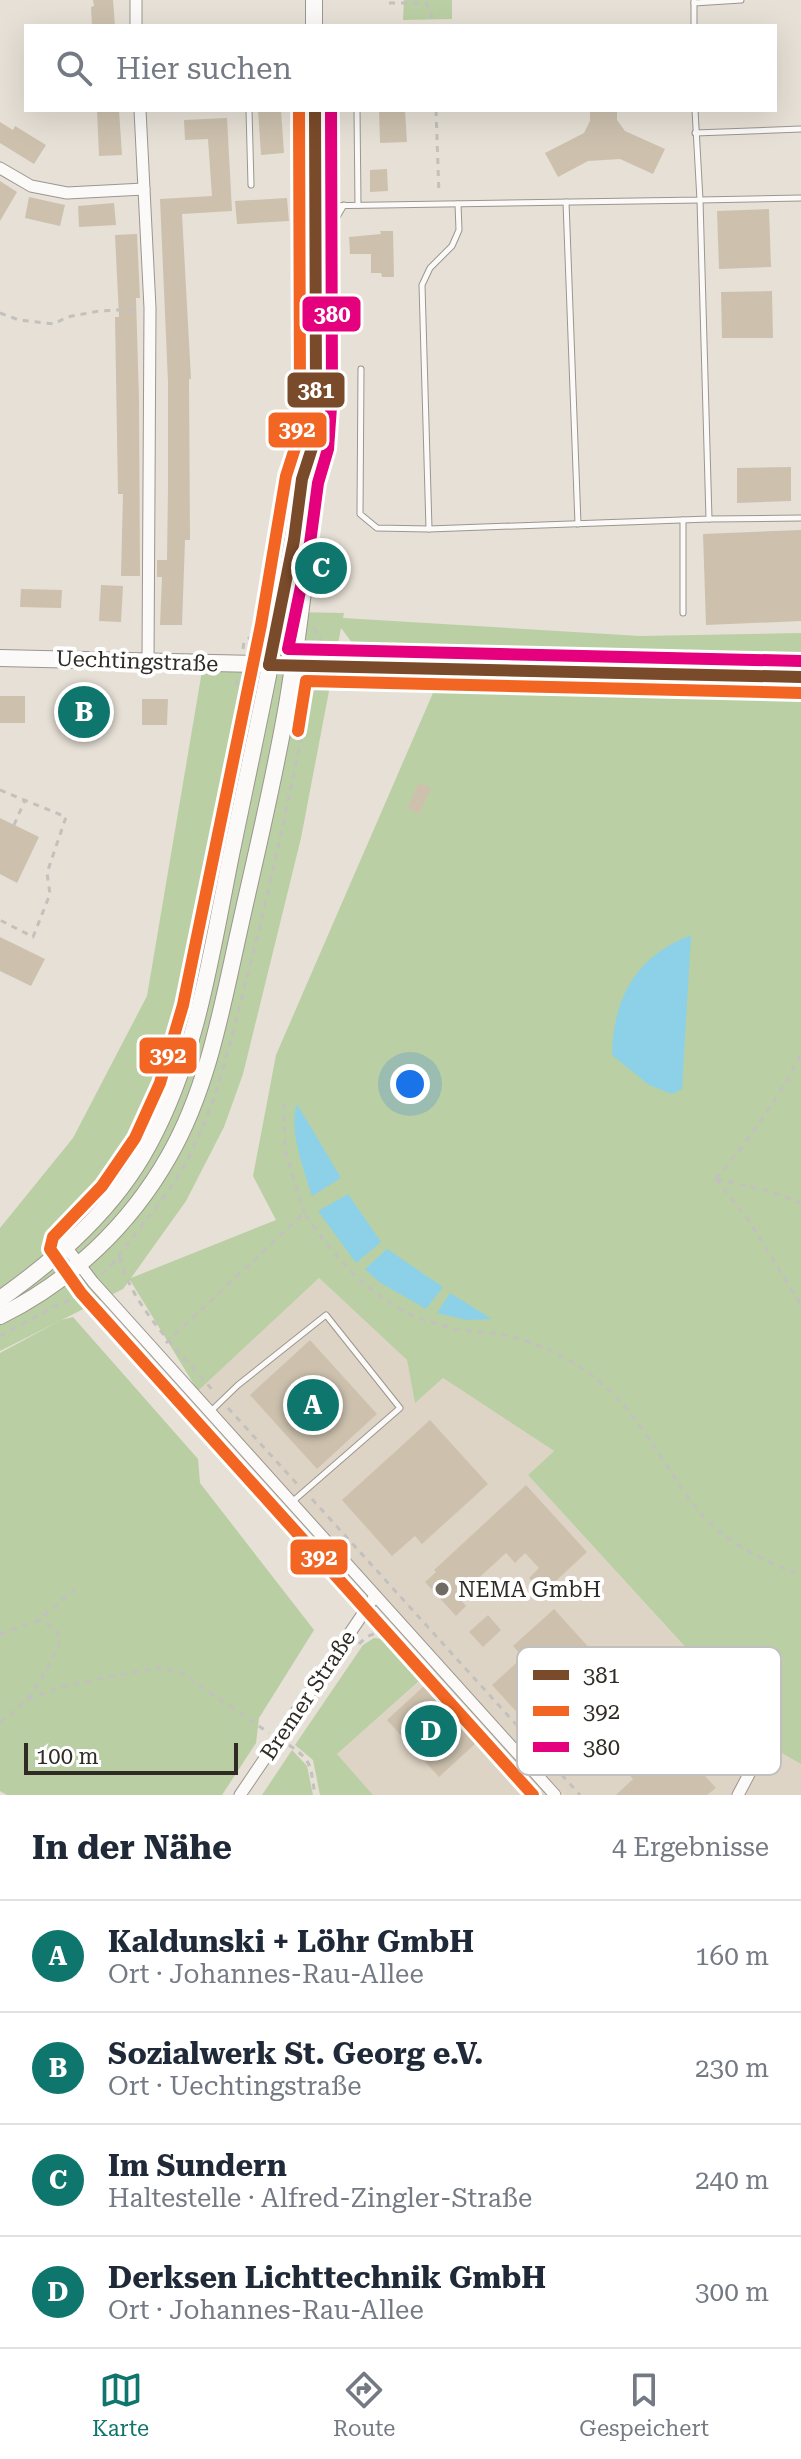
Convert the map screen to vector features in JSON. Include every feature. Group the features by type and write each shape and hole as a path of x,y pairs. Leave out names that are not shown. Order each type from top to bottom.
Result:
{"main road":[{"path":"314,0 314,24"},
{"path":"0,1299 66,1247 92,1221 134,1168 149,1146 175,1089 199,1009 294,540 302,479 312,448 316,393 315,112"},
{"path":"0,1316 50,1289 107,1239 133,1211 154,1181 185,1124 196,1096 218,1021 255,861 293,665 317,476 312,448"},
{"name":"Uechtingstraße","path":"0,658 801,677"}],"street":[{"path":"136,0 136,24"},
{"path":"140,112 150,308 148,661"},
{"path":"0,168 31,186 67,193 144,189"},
{"path":"66,1247 517,1753"},
{"name":"Bremer Straße","path":"240,1795 375,1596"},
{"path":"537,1775 555,1795"},
{"path":"739,1795 749,1775"}],"lane":[{"path":"694,24 694,1 741,0"},
{"path":"249,112 251,185"},
{"path":"357,112 358,205"},
{"path":"695,112 709,519"},
{"path":"695,133 801,129"},
{"path":"316,206 801,198"},
{"path":"566,202 578,524"},
{"path":"429,529 422,285 430,268 452,246 459,230 458,204"},
{"path":"317,476 330,453 331,227 344,205"},
{"path":"361,369 360,514 377,528 801,518"},
{"path":"683,520 683,613"},
{"path":"210,1412 249,1376 326,1315 400,1408 291,1503"}],"path":[{"path":"389,3 426,3 431,11 432,24"},
{"path":"436,112 440,204"},
{"path":"0,313 19,320 54,324 67,317 99,311 150,308"},
{"path":"242,653 244,642 262,628 268,628"},
{"path":"305,629 315,629 317,636 329,646 327,653"},
{"path":"238,678 236,686 245,701 252,701"},
{"path":"0,790 66,817 47,873 50,894 33,937 0,920"},
{"path":"14,825 25,800"},
{"path":"716,1179 750,1139 785,1086 801,1054"},
{"path":"284,1103 285,1150 304,1213 351,1274 399,1309 452,1328 512,1337 541,1347 596,1378 639,1423 706,1519 770,1564 801,1575"},
{"path":"716,1179 769,1191 801,1203"},
{"path":"716,1179 749,1221 801,1305"},
{"path":"172,1337 304,1213"},
{"path":"120,1257 131,1290 169,1340 517,1726"},
{"path":"0,1336 80,1293"},
{"path":"1,1634 39,1620 75,1589"},
{"path":"0,1722 28,1699 45,1676 60,1641 56,1629 39,1620"},
{"path":"359,1644 367,1635 387,1635 417,1662"},
{"path":"28,1699 64,1686 160,1667 183,1674 273,1736"},
{"path":"293,1748 310,1764 315,1795"},
{"path":"562,1775 580,1795"}],"shaded area":[{"path":"319,1278 407,1360 415,1402 443,1378 554,1451 528,1475 685,1647 517,1647 517,1743 198,1391"},
{"path":"436,1667 517,1759 517,1775 531,1775 549,1795 373,1795 337,1754"},
{"path":"781,1753 801,1764 801,1795 564,1795 546,1775 781,1775"}],"green space":[{"path":"404,0 452,0 452,19 403,20"},
{"path":"293,612 344,613 343,618 640,636 801,633 801,664 593,659 466,648 353,644 341,628 301,838 243,1074 224,1127 186,1201 131,1278 276,1220 253,1176 276,1055 436,686 801,694 801,1764 781,1752 781,1647 685,1647 528,1475 554,1451 443,1378 415,1403 407,1360 319,1278 198,1391 130,1280 123,1289 0,1351 0,1228 73,1138 147,996 203,665 242,662"},
{"path":"73,1317 198,1459 200,1483 314,1630 259,1718 256,1743 222,1795 7,1795 0,1791 0,1353 61,1320"},
{"path":"374,1638 396,1647 426,1675 337,1754 373,1795 320,1795 313,1760 295,1745 363,1645"},
{"path":"292,1750 307,1766 313,1795 262,1795"}],"water":[{"path":"691,935 682,1089 672,1094 649,1085 612,1055 613,1034 623,998 642,967 672,944"},
{"path":"297,1104 341,1178 312,1196 294,1126"},
{"path":"348,1194 381,1242 356,1263 318,1211"},
{"path":"387,1249 443,1287 426,1309 379,1282 365,1269"},
{"path":"450,1293 492,1319 466,1320 437,1313"}],"building":[{"path":"93,0 113,0 115,24 92,24 91,7 94,6"},
{"path":"97,112 119,112 122,155 99,156"},
{"path":"258,112 281,112 284,153 261,155"},
{"path":"379,112 405,112 407,142 380,143"},
{"path":"590,112 617,112 617,120 625,131 665,149 653,174 620,159 588,161 558,177 545,153 584,133 590,121"},
{"path":"227,118 232,211 182,214 191,379 190,540 185,540 182,625 160,625 162,577 157,577 157,560 167,560 168,382 160,199 212,196 208,139 185,140 184,120"},
{"path":"0,122 13,130 15,126 46,145 34,164 0,143"},
{"path":"387,169 388,191 370,192 370,170"},
{"path":"0,181 17,192 0,221"},
{"path":"29,197 65,205 60,226 25,218"},
{"path":"287,198 289,221 237,224 235,201"},
{"path":"114,203 116,225 79,227 78,206"},
{"path":"769,209 771,267 719,269 717,211"},
{"path":"380,231 393,231 394,277 371,273 371,254 350,254 349,237 381,234"},
{"path":"137,234 140,298 136,298 140,576 121,576 123,494 118,494 115,317 119,317 115,235"},
{"path":"772,291 773,338 722,338 721,292"},
{"path":"791,467 791,501 737,503 737,468"},
{"path":"801,530 801,621 706,625 703,534"},
{"path":"101,585 123,586 121,622 99,621"},
{"path":"21,589 62,590 61,608 20,607"},
{"path":"0,696 25,696 25,723 0,723"},
{"path":"72,698 96,699 96,726 71,725"},
{"path":"142,699 168,699 167,725 142,725"},
{"path":"419,783 431,788 419,814 407,808"},
{"path":"0,818 39,837 17,883 0,874"},
{"path":"0,937 45,959 31,986 0,971"},
{"path":"310,1340 377,1414 317,1469 250,1395"},
{"path":"430,1420 488,1484 422,1544 415,1536 392,1556 342,1500"},
{"path":"526,1485 587,1552 543,1593 529,1578 539,1568 525,1553 515,1563 506,1553 458,1597 466,1606 456,1616 425,1582 436,1572 434,1570"},
{"path":"554,1609 588,1647 517,1647 517,1650 513,1646"},
{"path":"488,1615 501,1630 483,1647 469,1632"},
{"path":"517,1662 517,1713 492,1685"},
{"path":"424,1686 476,1743 439,1777 387,1720"},
{"path":"629,1775 704,1775 716,1788 707,1795 616,1795 633,1779"}],"transit line":[{"name":"392","path":"299,112 300,392 296,445 286,476 261,625 183,1005 160,1083 135,1138 102,1186 53,1237 50,1249 81,1293 533,1795"},
{"name":"381","path":"269,665 294,540 302,479 312,448 316,393 315,112"},
{"name":"380","path":"331,112 332,393 328,449 318,483 310,543 288,649 801,661"},
{"name":"381","path":"269,665 801,677"},
{"name":"392","path":"298,731 306,681 801,693"}],"place":[{"name":"Im Sundern","path":"321,568"},
{"name":"Sozialwerk St. Georg e.V.","path":"84,712"},
{"name":"Kaldunski + Löhr GmbH","path":"313,1405"},
{"name":"NEMA GmbH","path":"442,1589"},
{"name":"Derksen Lichttechnik GmbH","path":"431,1731"}]}
